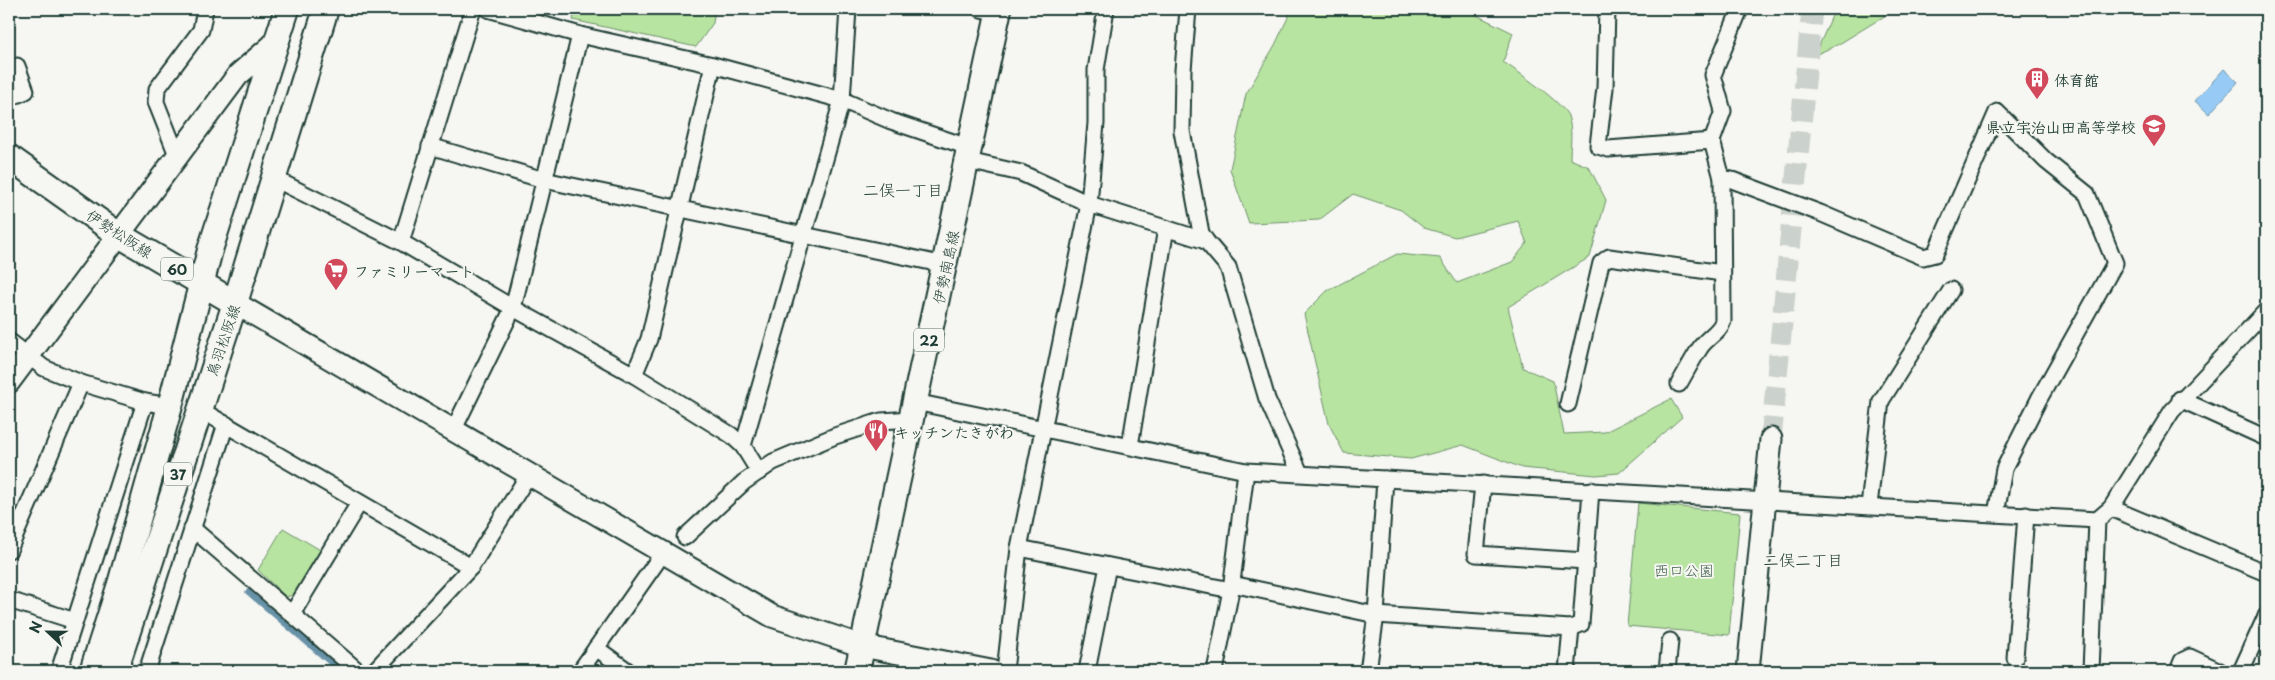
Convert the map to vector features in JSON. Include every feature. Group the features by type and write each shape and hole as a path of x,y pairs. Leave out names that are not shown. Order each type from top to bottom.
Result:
{"main road":[{"name":"鳥羽松阪線","path":"92,671 120,584 170,406 210,250 287,9"},
{"name":"鳥羽松阪線","path":"114,671 235,303 326,9"},
{"name":"伊勢南島線","path":"857,671 969,154 992,10"},
{"name":"伊勢松阪線","path":"11,160 119,235 235,303"}],"street":[{"path":"177,155 156,102 156,89 201,30 205,9"},
{"path":"401,242 472,9"},
{"path":"488,9 580,34 713,65 842,100 969,154 1021,173 1089,204 1206,242"},
{"path":"743,446 842,100 848,9"},
{"path":"1005,671 1018,548 1089,204 1096,123 1096,70 1106,9"},
{"path":"1188,9 1183,70 1182,131 1201,233 1206,242 1228,267 1267,399 1300,473"},
{"path":"1607,9 1605,88 1598,146 1608,148 1712,142"},
{"path":"1679,384 1700,348 1710,335 1721,327 1723,321 1722,178 1712,142 1723,110 1713,75 1740,9"},
{"path":"454,429 513,308 580,34"},
{"path":"9,382 238,75 276,42"},
{"path":"634,376 649,339 713,65"},
{"path":"9,98 26,91 17,66"},
{"path":"1722,178 1820,213 1922,257 1935,254 1997,112 2046,161 2087,194 2115,263 2039,399 2004,469 1996,514"},
{"path":"430,146 544,180 945,266"},
{"path":"273,178 401,242 634,376 731,435 743,446 759,472"},
{"path":"1130,446 1166,228"},
{"path":"1568,404 1602,263 1609,257 1722,273"},
{"path":"1869,506 1881,401 1951,290"},
{"path":"235,303 772,616 862,646 991,671"},
{"path":"685,536 744,482 773,462 835,436 914,411 1044,429 1246,471 2097,520 2111,508 2180,400 2266,310"},
{"path":"9,341 44,368 81,383 145,402 170,406"},
{"path":"9,550 81,383"},
{"path":"2180,400 2266,438"},
{"path":"59,671 145,402"},
{"path":"199,410 471,567"},
{"path":"147,671 226,424"},
{"path":"1748,671 1771,439"},
{"path":"1215,671 1232,587 1246,471"},
{"path":"374,671 471,567 529,474"},
{"path":"1368,671 1376,615 1385,479"},
{"path":"1483,484 1476,554 1586,561"},
{"path":"1018,548 1376,615 1571,628 1581,624 1591,490"},
{"path":"292,614 359,503"},
{"path":"2111,508 2266,573"},
{"path":"2015,658 2026,515"},
{"path":"2091,671 2097,520"},
{"path":"192,528 358,671"},
{"path":"580,671 663,553"},
{"path":"1087,671 1108,566"},
{"path":"9,600 75,621"},
{"path":"2241,671 2266,616"},
{"path":"1567,671 1571,628"},
{"path":"1667,671 1670,641"},
{"path":"596,648 628,671"},
{"path":"2178,671 2182,662 2190,657 2220,671"}],"green space":[{"path":"575,9 715,9 713,23 696,47 573,20"},
{"path":"1292,9 1464,9 1513,33 1503,62 1539,88 1565,111 1570,127 1570,159 1589,167 1606,200 1590,257 1508,307 1523,368 1553,381 1564,434 1605,432 1671,399 1682,417 1619,473 1596,475 1522,468 1463,445 1411,459 1344,453 1329,424 1304,314 1327,291 1397,254 1440,258 1457,283 1512,262 1527,243 1518,221 1455,237 1424,228 1401,210 1353,194 1319,220 1249,223 1230,169 1246,94 1275,45"},
{"path":"1835,9 1896,9 1839,44 1815,55"},
{"name":"西口公園","path":"1638,503 1740,513 1729,635 1627,626"},
{"path":"283,528 322,551 296,594 286,597 258,570"}],"water":[{"path":"2224,69 2238,82 2209,114 2195,101"}],"waterway":[{"path":"248,592 340,671"}],"tunnel":[{"path":"1771,439 1812,9"}],"place":[{"name":"体育館","path":"2037,100"},
{"name":"県立宇治山田高等学校","path":"2154,147"},
{"name":"ファミリーマート","path":"336,291"},
{"name":"キッチンたきがわ","path":"876,452"}],"district":[{"name":"二俣一丁目","path":"903,189"},
{"name":"二俣二丁目","path":"1803,559"}]}
